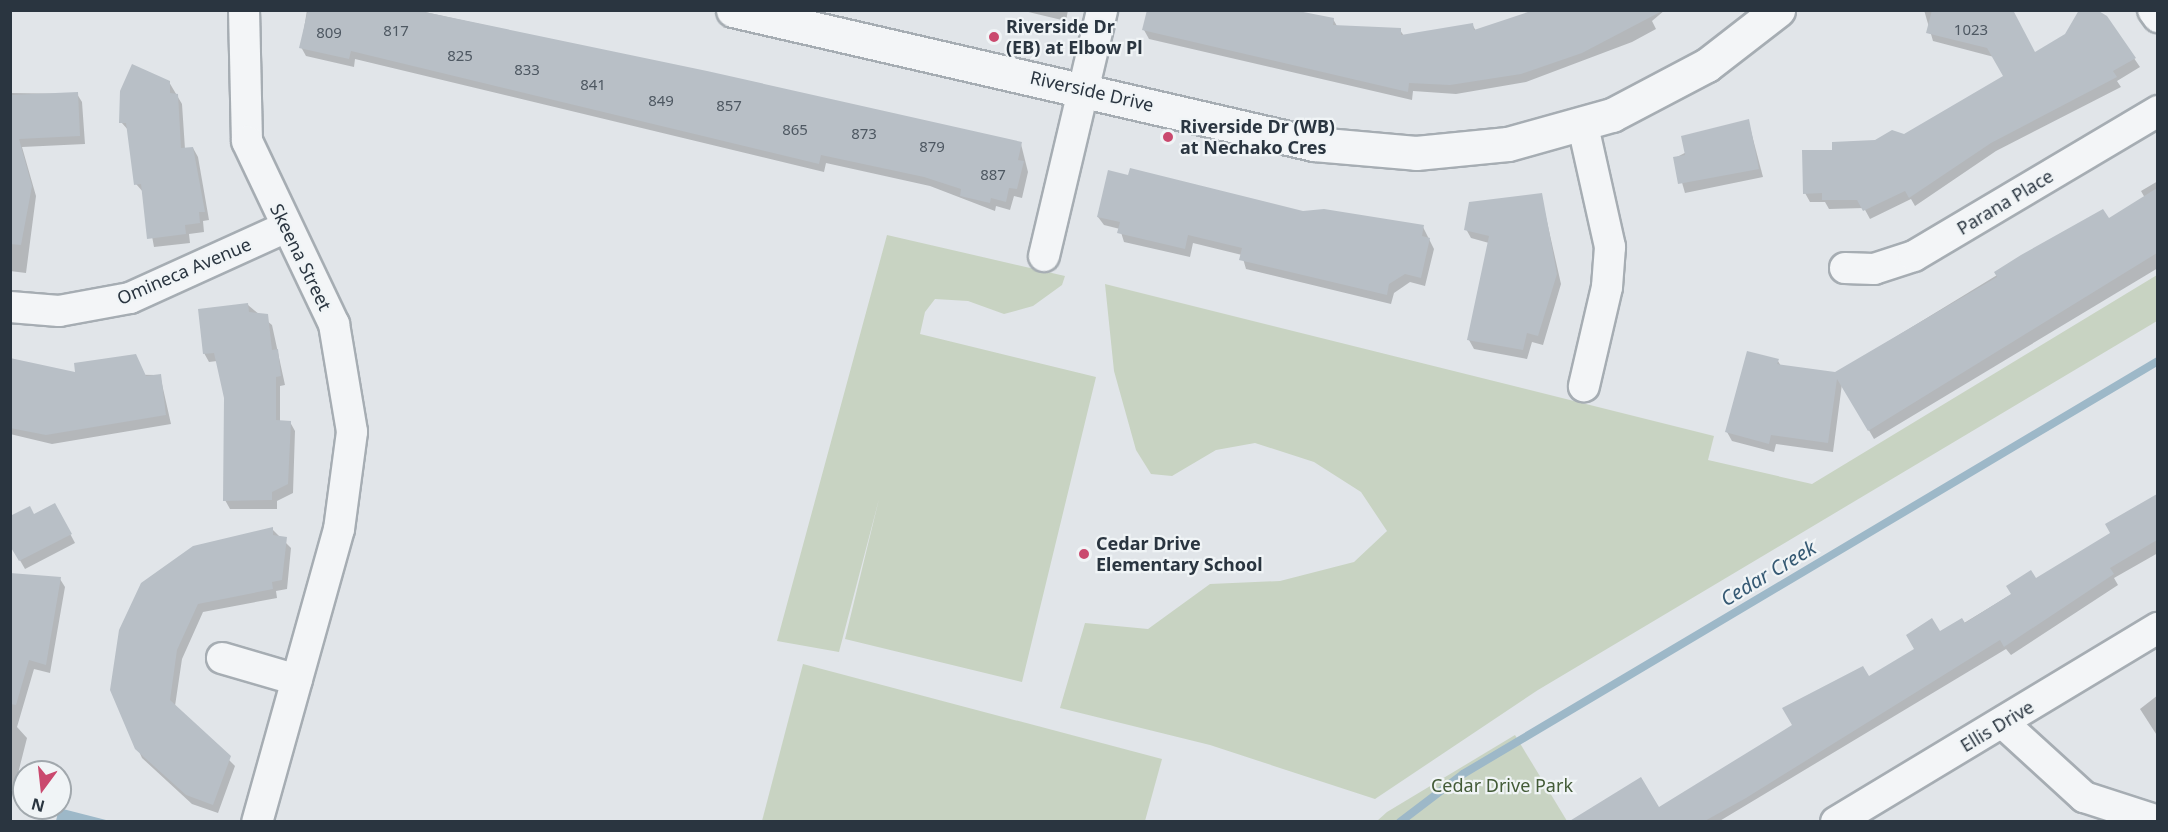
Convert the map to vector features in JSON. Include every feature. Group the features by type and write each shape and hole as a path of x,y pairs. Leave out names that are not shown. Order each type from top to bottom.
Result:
{"street":[{"name":"Skeena Street","path":"244,10 247,141 284,228 333,324 352,432 343,512 257,822"},
{"name":"Riverside Drive","path":"733,10 1084,89 1314,144 1371,152 1478,148 1583,126 1694,74 1778,10"},
{"path":"1044,256 1102,10"},
{"path":"2153,10 2157,17"},
{"name":"Parana Place","path":"1845,268 1874,269 1914,256 2157,111"},
{"path":"1583,126 1610,247 1607,287 1584,386"},
{"name":"Omineca Avenue","path":"10,307 59,311 130,298 284,228"},
{"name":"Ellis Drive","path":"1836,822 2157,628"},
{"path":"222,658 297,680"},
{"path":"2003,723 2084,797 2157,821"}],"green space":[{"path":"887,235 1065,276 1062,285 1033,306 1004,314 968,301 935,299 925,312 920,334 1096,377 1022,682 845,639 879,499 839,652 777,641"},
{"path":"2157,275 2157,321 1538,690 1375,799 1210,745 1060,708 1085,623 1148,629 1210,584 1280,581 1354,562 1387,531 1361,492 1314,462 1255,443 1216,450 1172,476 1151,474 1136,450 1114,371 1105,284 1714,436 1708,460 1812,484"},
{"path":"803,664 1162,759 1145,821 762,821"},
{"name":"Cedar Drive Park","path":"1515,735 1567,821 1377,821 1387,812"}],"water":[{"path":"72,811 106,820 105,821 56,821 72,820"}],"building":[{"path":"308,10 415,10 707,71 1022,142 1018,160 1024,161 1017,189 1009,188 1006,202 991,198 990,203 960,196 961,189 924,177 821,155 819,164 351,51 349,59 299,48"},
{"path":"1147,10 1293,10 1334,18 1333,25 1401,28 1401,35 1473,23 1474,30 1534,10 1664,10 1582,53 1521,74 1450,85 1409,83 1408,92 1142,30"},
{"path":"1932,10 2013,10 2035,52 2065,34 2079,10 2097,10 2107,16 2136,58 2113,71 2117,77 1991,143 1909,198 1905,191 1863,211 1857,200 1822,200 1822,193 1803,194 1802,150 1832,150 1832,142 1875,140 1892,130 1904,134 2003,76 1987,48 1926,33"},
{"path":"132,64 170,81 170,93 178,94 181,148 193,147 205,212 199,212 200,223 185,225 186,234 147,239 141,184 134,185 126,123 119,123 120,91"},
{"path":"78,92 80,136 19,139 32,186 21,245 10,244 10,95"},
{"path":"1749,119 1759,169 1678,184 1673,157 1685,155 1681,136"},
{"path":"1130,168 1303,211 1324,209 1424,225 1422,236 1430,238 1421,278 1405,274 1389,284 1387,295 1239,260 1242,248 1188,235 1185,249 1117,233 1120,222 1097,217 1108,170 1128,175"},
{"path":"2157,188 2157,253 1868,431 1837,379 1828,443 1771,435 1769,444 1725,432 1747,351 1779,359 1777,364 1835,372 1997,277 1994,272 2021,255 2103,209 2109,218"},
{"path":"1542,193 1557,274 1538,336 1527,333 1523,350 1467,340 1489,236 1464,230 1469,202"},
{"path":"248,303 249,312 268,314 272,350 278,349 281,376 276,377 276,420 291,421 288,484 272,492 272,500 223,501 224,398 214,353 203,354 198,309"},
{"path":"136,354 146,376 161,374 166,415 46,435 10,428 10,358 75,372 74,363"},
{"path":"2157,494 2157,540 2110,568 2114,574 2004,647 2000,640 1746,798 1703,822 1568,822 1641,777 1659,807 1792,725 1782,708 1863,666 1869,676 1914,649 1906,635 1932,618 1940,631 1962,618 1965,623 2011,594 2006,586 2031,570 2036,578 2110,533 2105,524"},
{"path":"55,503 72,534 19,561 10,546 10,516 30,506 34,514"},
{"path":"273,527 273,535 287,537 282,580 272,582 273,589 198,604 177,650 170,700 231,756 213,805 186,795 135,749 110,690 119,630 141,583 193,546"},
{"path":"10,573 61,577 46,665 29,660 16,705 10,704"}],"waterway":[{"name":"Cedar Creek","path":"1400,822 1463,774 2158,361"}],"place":[{"name":"Riverside Dr (EB) at Elbow Pl","path":"994,37"},
{"name":"Riverside Dr (WB) at Nechako Cres","path":"1168,137"},
{"name":"Cedar Drive Elementary School","path":"1084,554"}]}
